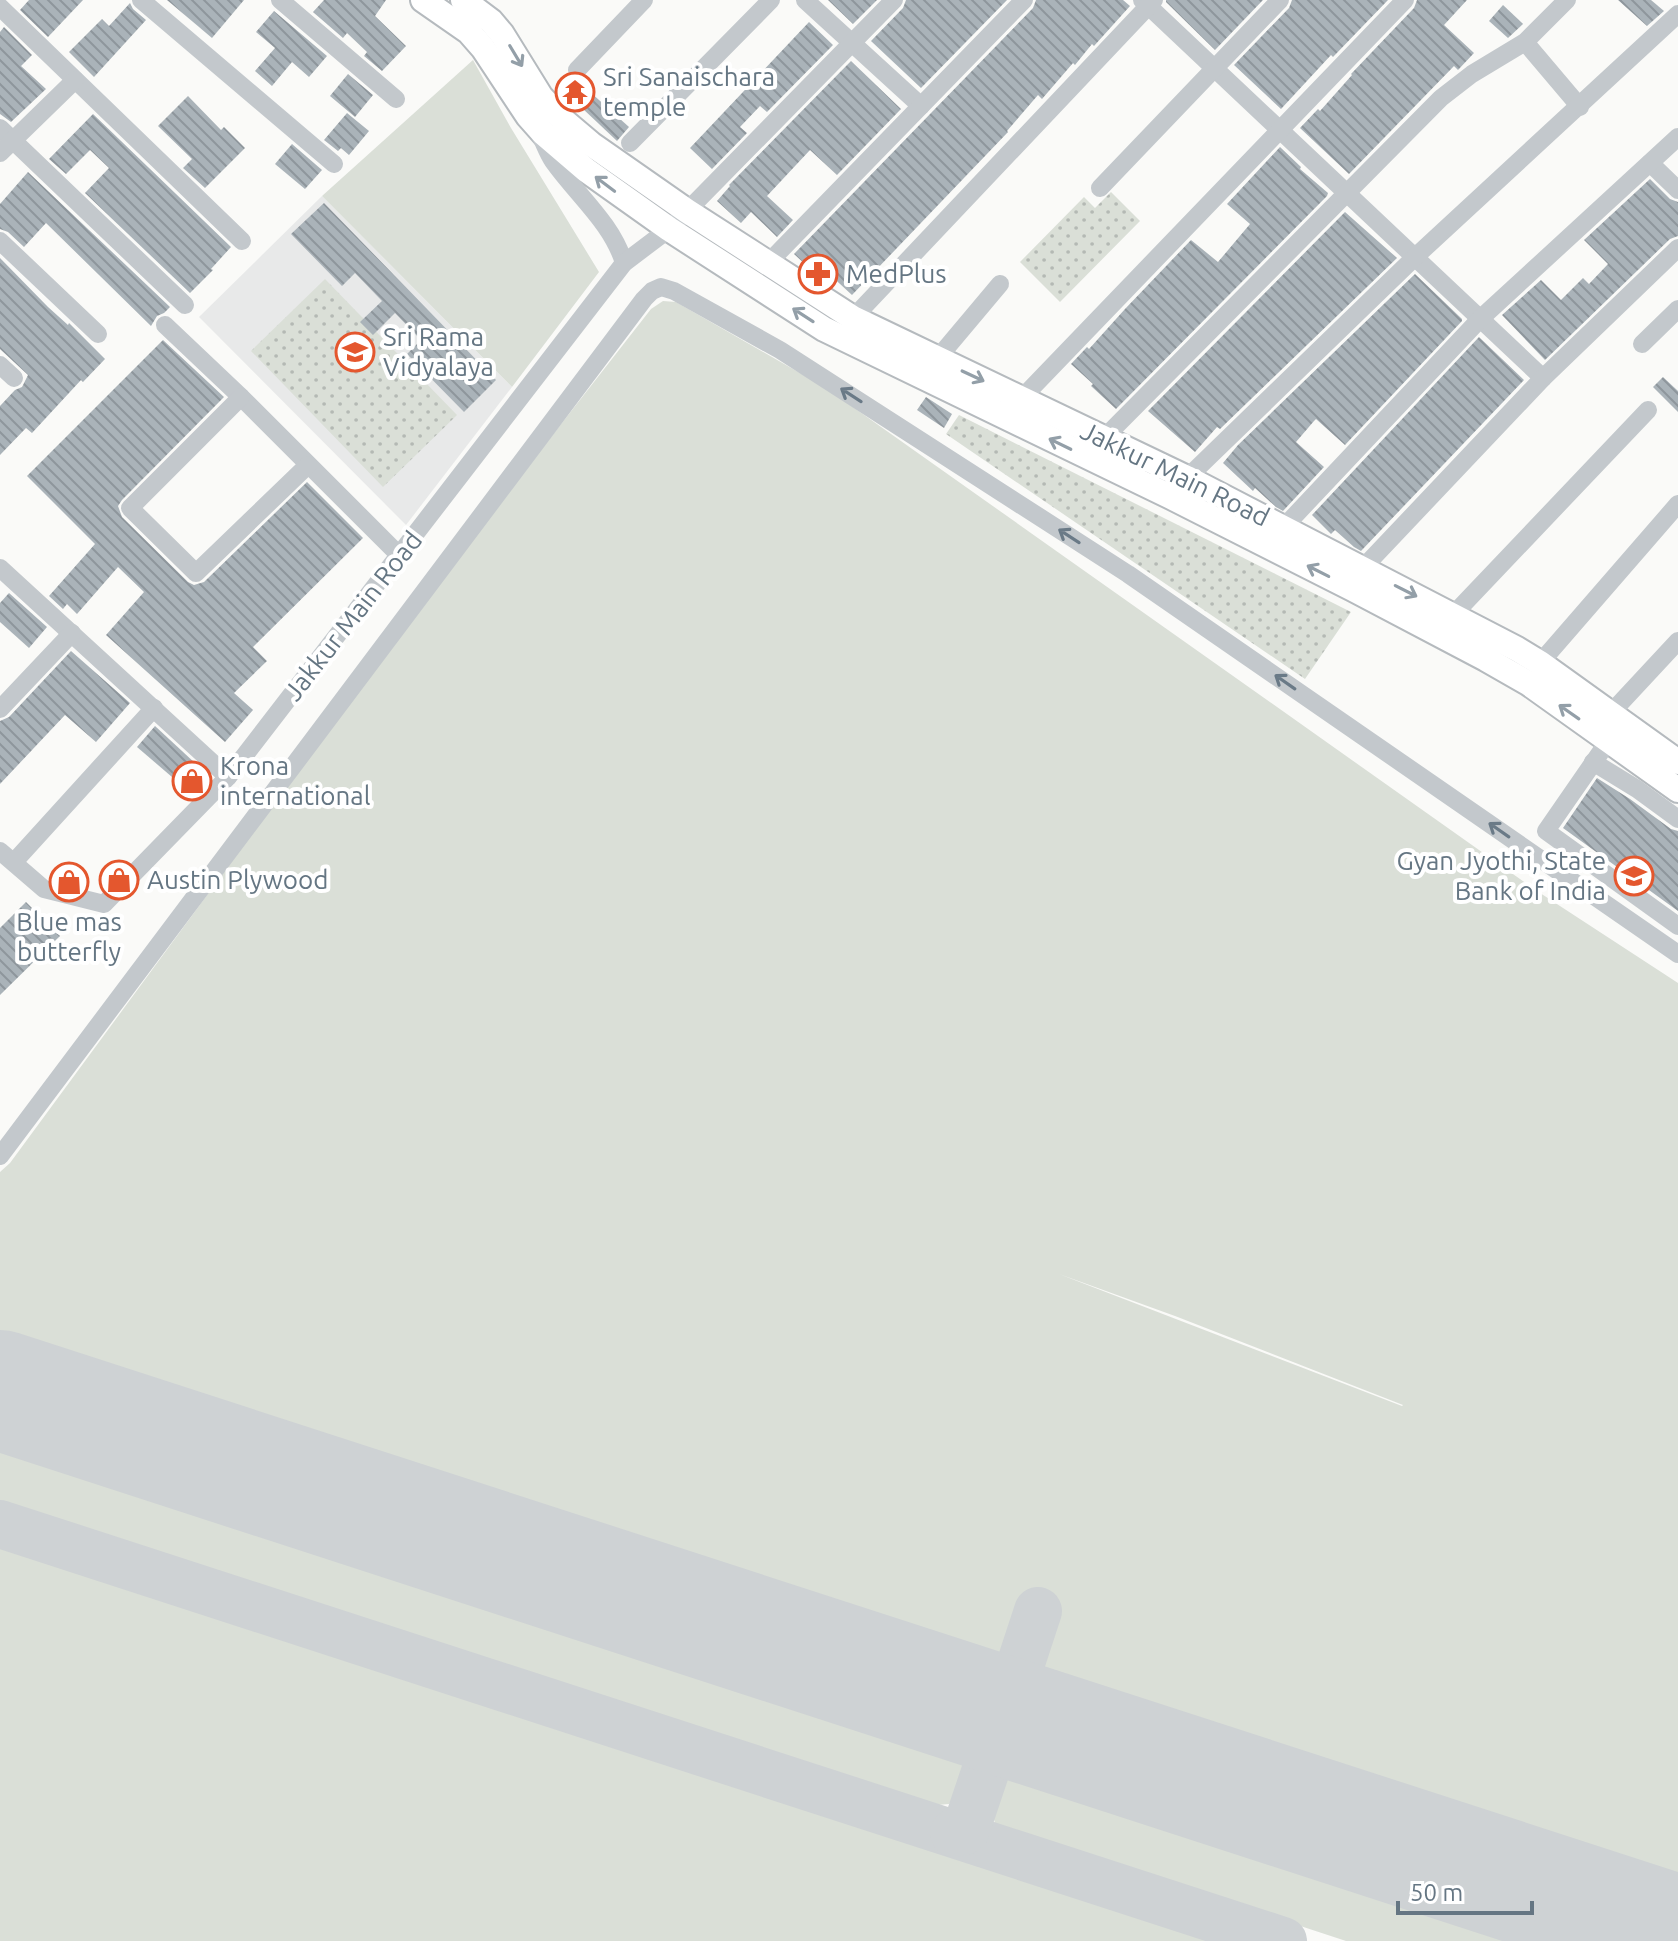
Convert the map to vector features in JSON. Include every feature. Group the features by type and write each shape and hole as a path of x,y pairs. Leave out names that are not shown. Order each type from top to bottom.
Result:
{"main road":[{"path":"423,0 476,39 536,125 586,170 669,229"},
{"path":"463,0 491,21 502,34 541,97 557,114 609,158 687,211"},
{"name":"Jakkur Main Road","path":"687,211 853,318 1187,478 1283,528 1358,579 1518,677 1678,790"},
{"name":"Jakkur Main Road","path":"669,229 824,329 1171,497 1358,579 1453,615 1540,663 1678,762"}],"street":[{"path":"141,0 334,164"},
{"path":"280,0 396,99"},
{"path":"577,70 644,0"},
{"path":"630,143 771,0"},
{"path":"805,0 921,106"},
{"path":"687,211 894,0"},
{"path":"769,262 1024,0"},
{"path":"1100,188 1280,0"},
{"path":"1021,399 1405,0"},
{"path":"1104,438 1441,98 1472,74 1525,42 1567,0"},
{"path":"853,318 1149,2 1543,378"},
{"path":"0,7 242,241"},
{"path":"1187,478 1415,257 1678,14"},
{"path":"1525,42 1580,107"},
{"path":"75,80 4,140 185,305"},
{"path":"536,125 552,159 611,233 624,263"},
{"path":"1283,528 1480,319 1678,137"},
{"path":"1650,163 1678,190"},
{"name":"Jakkur Main Road","path":"7,856 44,889 104,904 228,777 624,263 669,229 687,211"},
{"path":"0,241 98,334"},
{"path":"1358,579 1543,378 1678,248"},
{"path":"937,359 1000,284"},
{"path":"0,1156 644,299 661,287 674,291 780,350 1128,574 1678,954"},
{"path":"1642,344 1678,309"},
{"path":"165,325 400,556"},
{"path":"241,397 130,508 196,573 308,465"},
{"path":"1453,615 1648,410"},
{"path":"1540,663 1678,504"},
{"path":"0,568 228,777"},
{"path":"0,709 72,633"},
{"path":"1611,713 1678,641"},
{"path":"7,856 154,708"},
{"path":"1609,740 1546,831 1678,926"},
{"path":"1593,762 1678,819"}],"shaded area":[{"path":"473,60 599,272 512,387 322,196"},
{"path":"1111,192 1140,221 1060,302 1020,262 1084,197 1095,208"},
{"name":"Sri Rama Vidyalaya","path":"322,196 512,387 406,525 199,317"},
{"path":"325,279 457,415 383,487 251,351"},
{"path":"663,301 676,302 826,388 1537,891 1678,983 1678,1907 1041,1697 1036,1681 1057,1616 1021,1603 997,1668 989,1676 978,1677 0,1363 0,1172 10,1163 369,675 651,309","holes":["1059,1274 1175,1316 1403,1405"]},
{"path":"959,415 1351,612 1305,679 946,434"},
{"path":"0,1422 961,1733 968,1739 970,1748 956,1795 949,1804 937,1805 0,1506"},
{"path":"0,1547 1216,1941 0,1941"},
{"path":"1025,1751 1604,1941 1346,1941 1007,1830 995,1823 992,1813 1011,1760 1017,1753"}],"building":[{"path":"29,0 83,0 48,37 20,10"},
{"path":"167,0 244,0 212,38"},
{"path":"324,0 386,0 375,16 406,46 382,71 364,56 367,52 347,33 343,38 313,12"},
{"path":"828,0 877,0 853,24"},
{"path":"906,0 1007,0 921,88 871,41 903,8"},
{"path":"1036,0 1123,0 1130,6 1042,99 1038,95 1008,132 852,295 827,272 821,279 794,254 1033,8"},
{"path":"1166,0 1263,0 1215,50"},
{"path":"1292,0 1388,0 1281,109 1234,65 1289,8"},
{"path":"1417,0 1467,0 1444,25 1474,53 1458,70 1454,66 1349,174 1300,128 1318,109 1320,111 1414,8"},
{"path":"1618,0 1651,0 1664,11 1647,26"},
{"path":"130,3 146,20 94,77 69,52 102,19 109,26"},
{"path":"1503,5 1523,24 1508,38 1489,21"},
{"path":"274,11 327,56 309,77 292,62 272,86 255,71 275,48 256,32"},
{"path":"809,22 833,45 767,112 760,106 740,127 747,133 712,169 690,148"},
{"path":"4,27 32,55 21,66 46,89 11,122 0,114 0,32"},
{"path":"851,61 901,109 837,175 810,150 767,196 793,220 777,237 751,212 741,223 717,201"},
{"path":"348,74 373,95 355,117 330,96"},
{"path":"573,81 579,82 629,127 617,141 564,91"},
{"path":"188,96 221,130 224,127 245,148 205,188 183,168 192,159 158,126"},
{"path":"347,113 369,131 349,155 324,140"},
{"path":"93,114 231,247 190,293 85,193 109,168 90,150 66,174 49,159"},
{"path":"292,144 322,170 305,189 275,164"},
{"path":"1280,147 1328,193 1327,196 1116,409 1071,364 1087,347 1089,349 1191,240 1218,262 1250,224 1227,204"},
{"path":"28,172 170,307 157,316 151,326 46,223 24,247 0,229 0,204"},
{"path":"1650,179 1670,199 1678,202 1678,236 1670,239 1545,360 1502,315 1541,280 1561,300 1583,278 1589,284 1608,264 1584,240"},
{"path":"324,203 496,380 464,412 407,354 421,340 395,313 373,335 360,322 382,301 355,273 342,286 291,234"},
{"path":"1345,212 1397,258 1220,429 1217,427 1195,452 1148,411"},
{"path":"0,258 105,359 32,433 26,428 0,455 0,406 22,387 28,375 0,349"},
{"path":"1415,274 1462,321 1345,445 1316,419 1314,421 1296,442 1324,467 1283,511 1276,507 1223,463"},
{"path":"1479,337 1524,380 1361,551 1335,530 1331,534 1312,515"},
{"path":"163,340 224,397 122,500 118,506 122,517 194,585 204,582 307,482 363,538 253,647 267,661 234,693 253,710 225,742 106,635 144,592 118,567 77,614 67,604 63,609 49,596 95,544 27,476"},
{"path":"1663,377 1678,391 1678,412 1653,387"},
{"path":"926,397 952,414 944,428 917,410"},
{"path":"9,593 47,627 29,648 0,622 0,603"},
{"path":"71,651 130,703 96,742 65,715 0,784 0,721 9,717"},
{"path":"155,726 196,764 179,783 137,747"},
{"path":"1597,778 1678,831 1678,911 1563,828"},
{"path":"26,902 60,936 0,995 0,928"}],"taxiway":[{"path":"0,1524 1283,1941"},
{"path":"954,1833 966,1829 1000,1728 998,1717 990,1711 1003,1705 1012,1690 1038,1611"}],"runway":[{"path":"0,1390 1678,1935"}],"place":[{"name":"Sri Sanaischara temple","path":"575,92"},
{"name":"MedPlus","path":"818,274"},
{"name":"Sri Rama Vidyalaya","path":"355,352"},
{"name":"Krona international","path":"192,781"},
{"name":"Gyan Jyothi, State Bank of India","path":"1634,876"},
{"name":"Austin Plywood","path":"119,880"},
{"name":"Blue mas butterfly","path":"69,882"}]}
